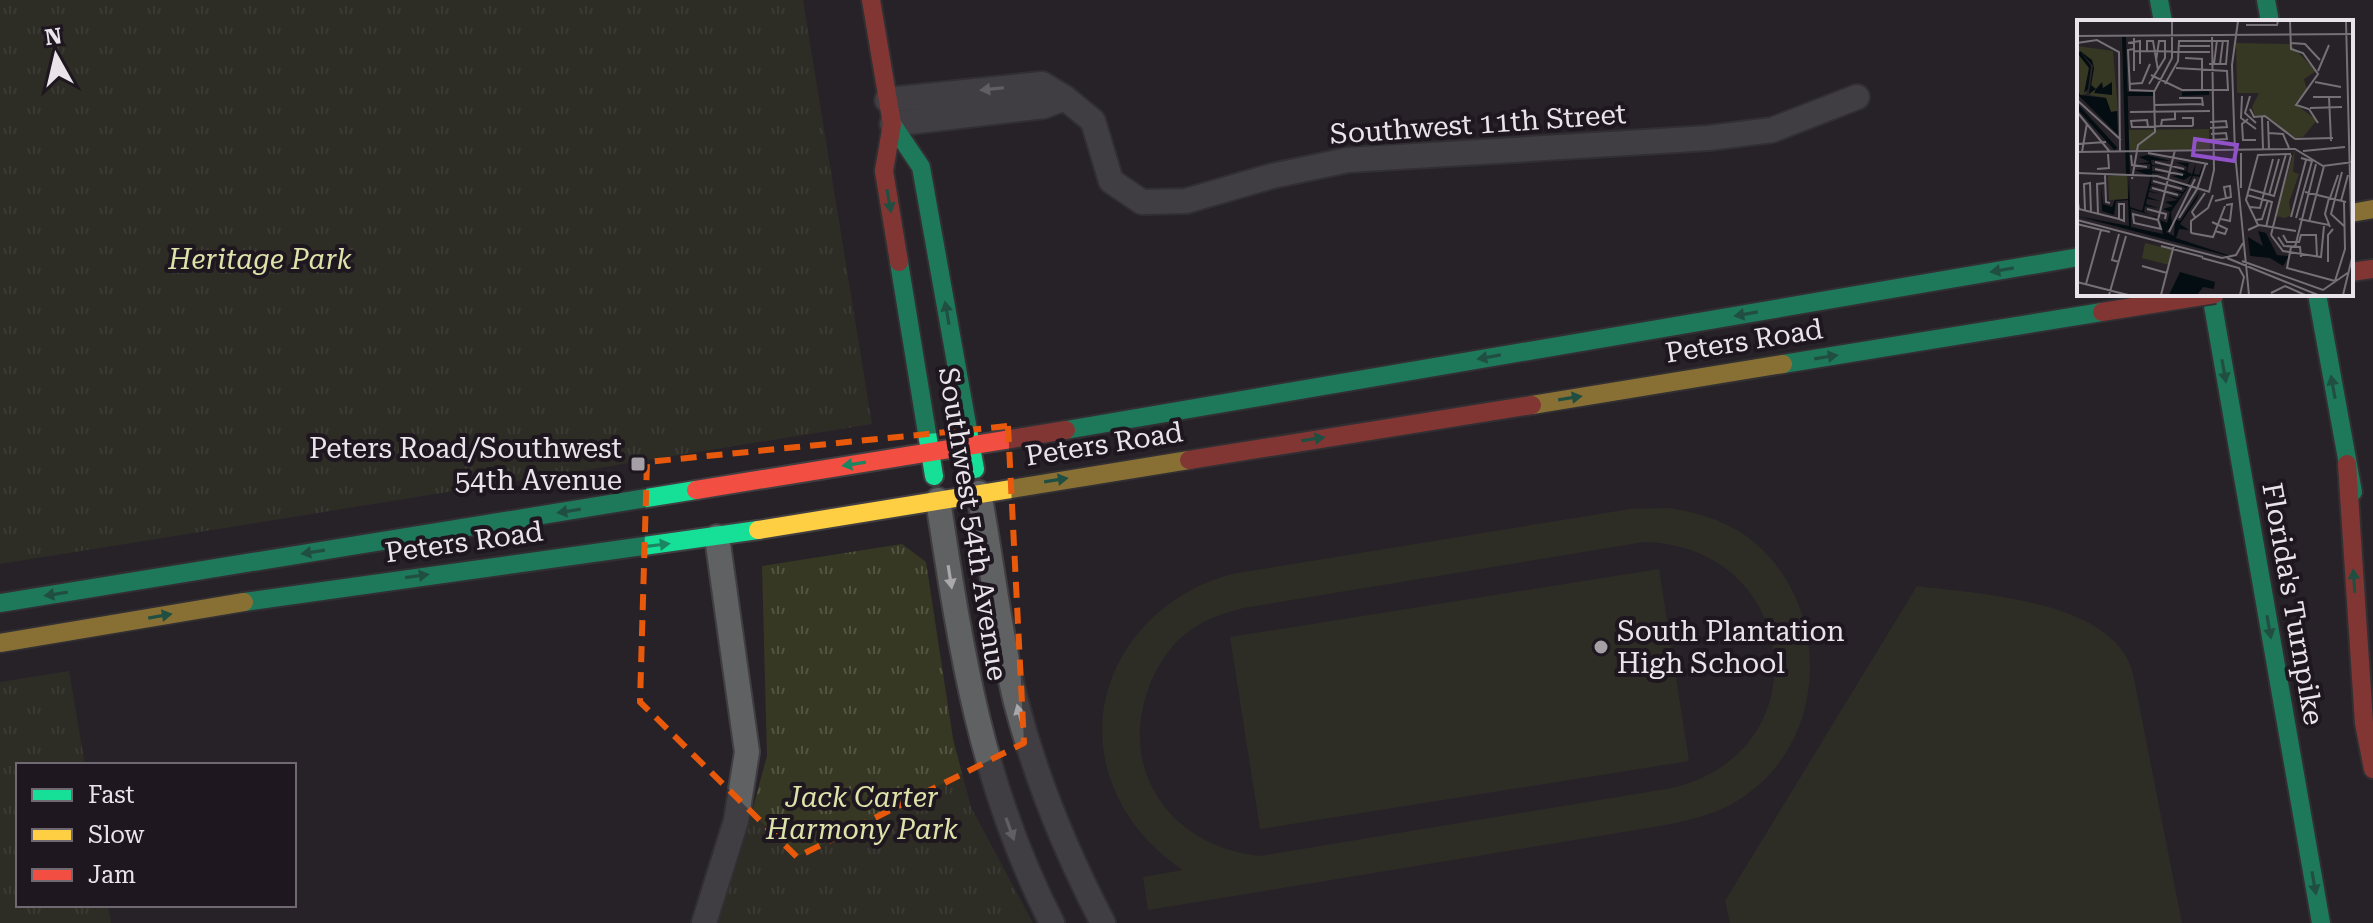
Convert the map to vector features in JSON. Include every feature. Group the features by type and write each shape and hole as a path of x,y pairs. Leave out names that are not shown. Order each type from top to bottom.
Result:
{"main road":[{"name":"Southwest 54th Avenue","path":"871,0 892,124 884,171 938,500"},
{"path":"2159,0 2163,20"},
{"path":"2266,0 2270,20"},
{"name":"Southwest 54th Avenue","path":"892,124 921,167 979,493"},
{"path":"2353,213 2373,209"},
{"name":"Peters Road","path":"0,603 931,452 2077,257"},
{"path":"2353,272 2373,269"},
{"name":"Peters Road","path":"0,643 310,591 717,537 2201,296"},
{"name":"Florida's Turnpike","path":"2213,296 2321,923"},
{"path":"2317,296 2347,464 2373,584"},
{"path":"2347,464 2364,723 2373,769"}],"street":[{"name":"Southwest 11th Street","path":"887,100 1042,84 1093,121 1111,181 1142,202 1186,201 1272,176 1348,160 1709,138 1772,130 1857,97"},
{"path":"892,124 1044,106 1065,98"},
{"name":"Southwest 54th Avenue","path":"979,493 1002,634 1033,764 1053,816 1103,923"},
{"name":"Southwest 54th Avenue","path":"938,500 974,711 1011,833 1052,923"},
{"path":"704,923 736,821 747,752 717,537"}],"highlighted area":[{"path":"1008,426 1024,743 797,857 640,702 647,462"}],"green space":[{"name":"Heritage Park","path":"0,0 803,0 872,424 0,564"},
{"path":"1669,508 1725,524 1743,534 1771,559 1792,590 1805,625 1810,662 1807,698 1796,734 1777,765 1750,792 1716,811 1667,825 1148,910 1143,877 1183,870 1139,831 1113,786 1103,747 1104,709 1114,673 1133,640 1159,612 1193,589 1232,574 1630,509","holes":["1644,542 1697,552 1736,577 1762,612 1774,653 1771,695 1754,735 1721,767 1672,788 1260,856 1229,850 1201,838 1178,821 1160,800 1147,775 1140,748 1141,718 1152,679 1178,640 1217,616 1243,608"]},
{"name":"Jack Carter Harmony Park","path":"902,544 926,562 953,739 971,807 1033,923 709,923 740,855 767,756 762,566"},
{"path":"1659,569 1689,761 1260,829 1230,637"},
{"path":"1917,586 2042,605 2101,630 2121,649 2133,674 2182,923 1730,923 1725,901"},
{"path":"69,671 85,763 16,763 16,907 108,907 111,923 0,923 0,682"}],"traffic: fast":[{"path":"2159,0 2163,20"},
{"path":"2266,0 2270,20"},
{"path":"892,124 921,167 975,469"},
{"path":"1066,430 2077,257"},
{"path":"899,262 934,476"},
{"path":"2211,296 2321,923"},
{"path":"2317,296 2353,492"},
{"path":"1783,364 2102,312"},
{"path":"0,603 696,490"},
{"path":"244,602 758,530"}],"traffic: slow":[{"path":"2353,213 2373,209"},
{"path":"1532,405 1783,364"},
{"path":"758,530 1189,460"},
{"path":"0,643 244,602"}],"traffic: jam":[{"path":"871,0 892,124 884,171 899,262"},
{"path":"2353,272 2373,269"},
{"path":"2102,312 2202,296"},
{"path":"1189,460 1532,405"},
{"path":"696,490 1066,430"},
{"path":"2347,464 2364,723 2373,769"}],"place":[{"name":"Peters Road/Southwest 54th Avenue","path":"638,464"},
{"name":"South Plantation High School","path":"1601,647"}]}
